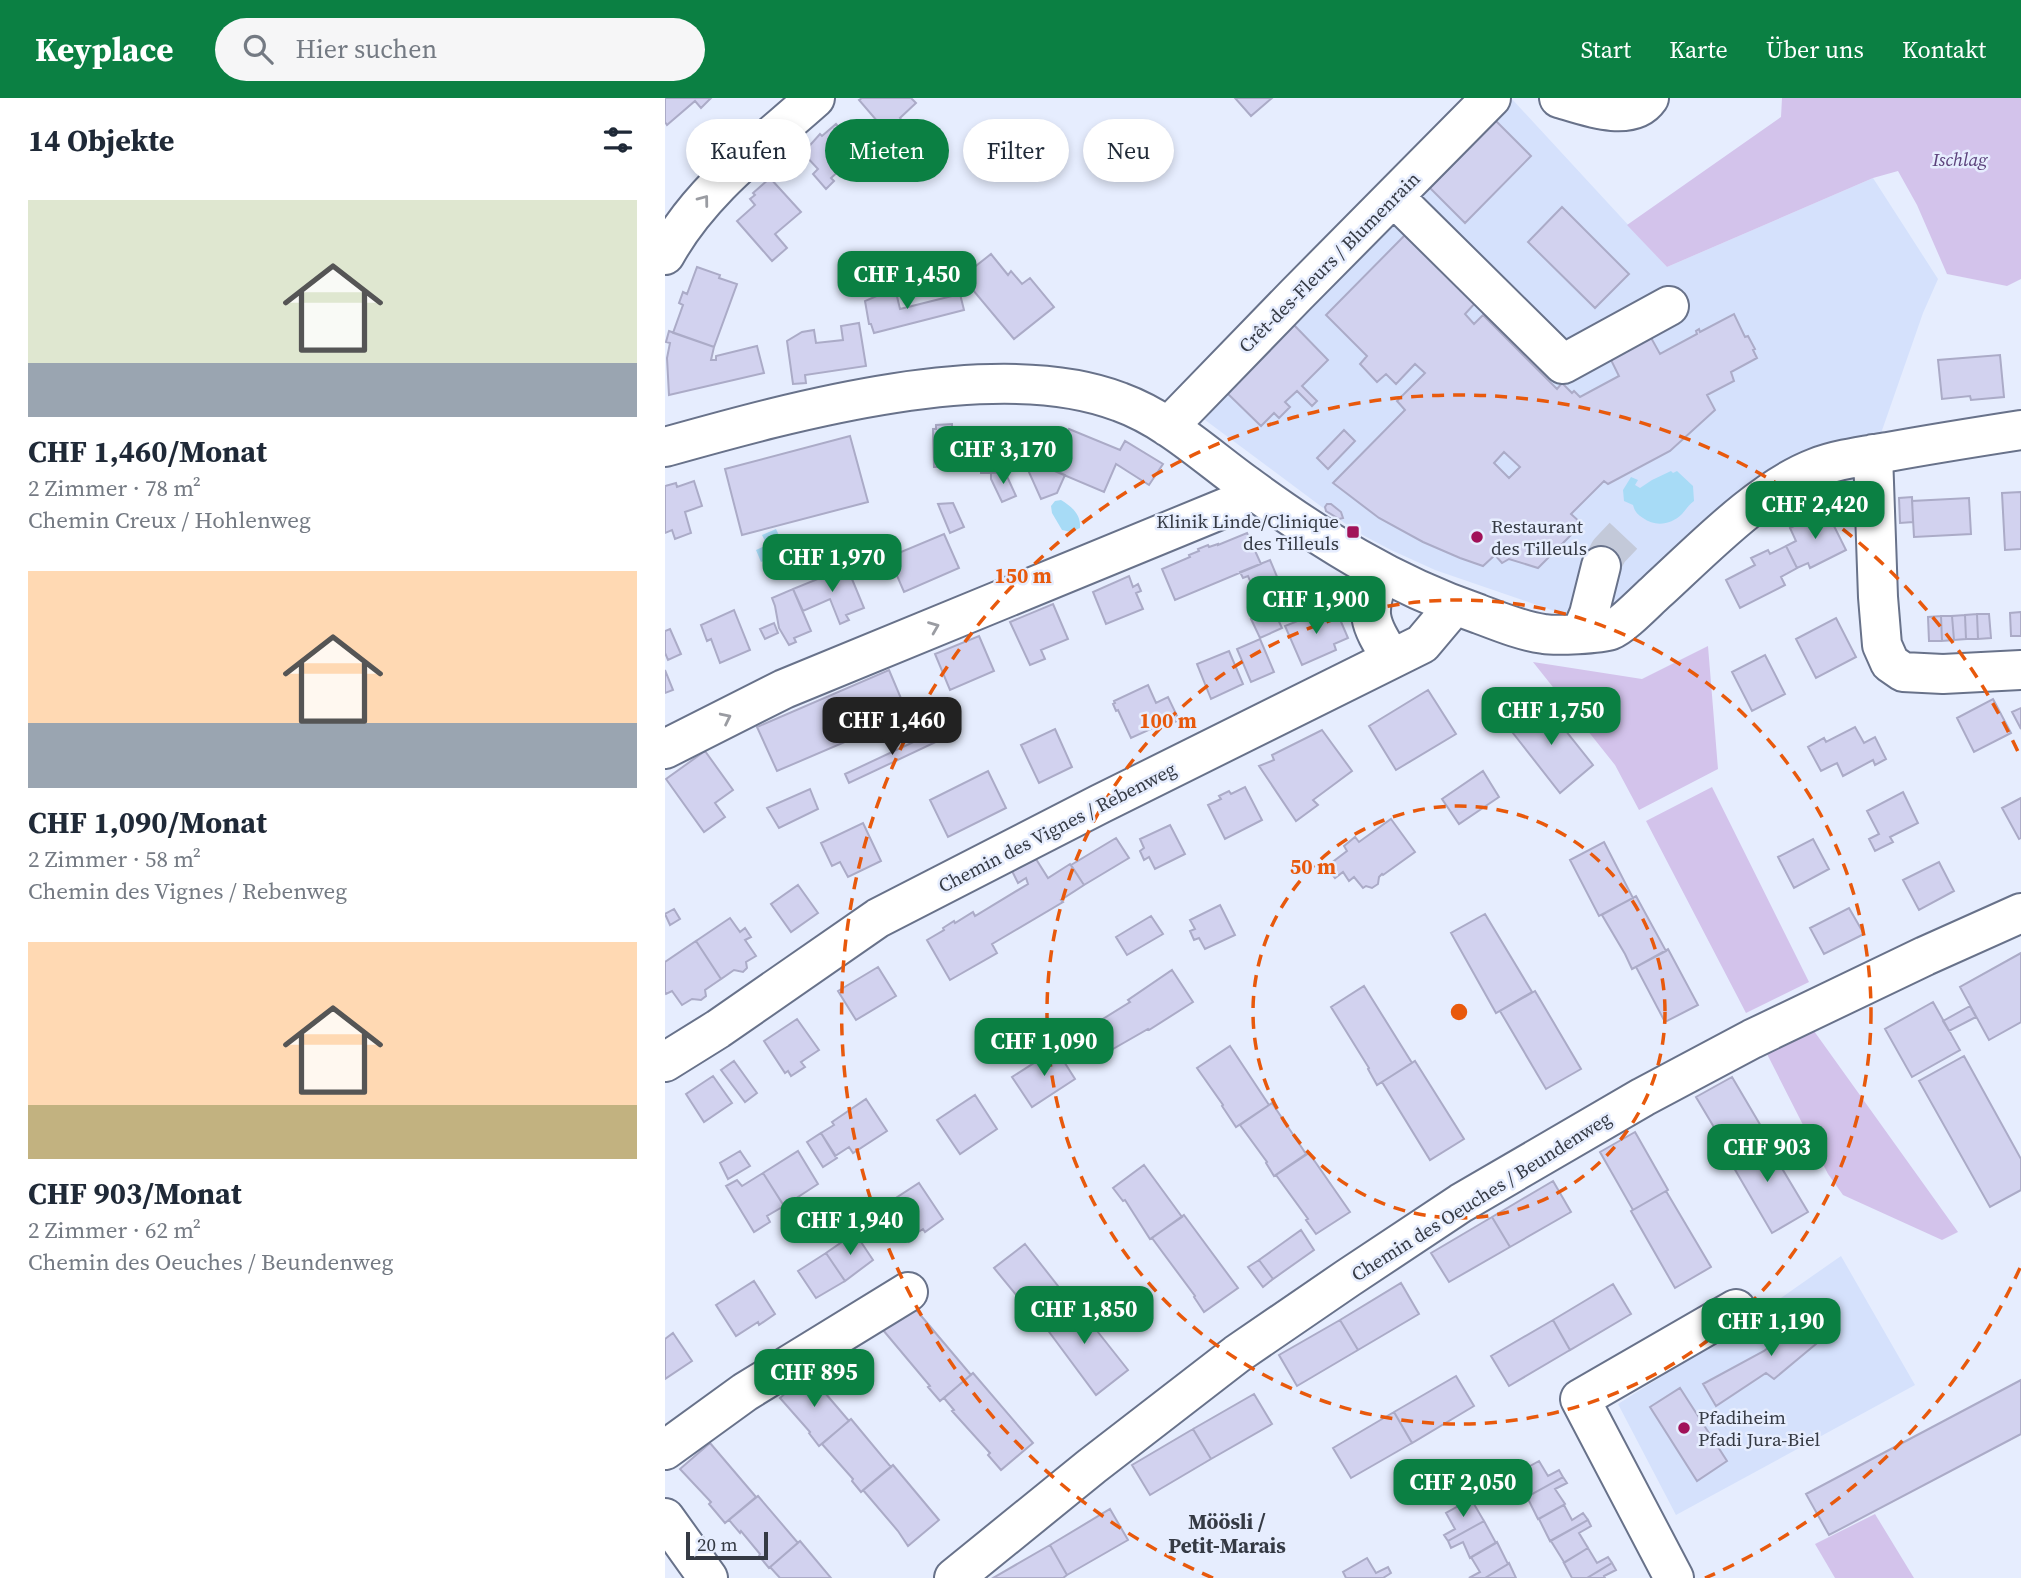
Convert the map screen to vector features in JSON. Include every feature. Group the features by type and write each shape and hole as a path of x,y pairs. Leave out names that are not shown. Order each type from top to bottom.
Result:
{"street":[{"path":"665,255 713,188 815,98"},
{"name":"Crêt-des-Fleurs / Blumenrain","path":"1168,427 1491,98"},
{"path":"1559,98 1610,111 1632,110 1646,103 1649,98"},
{"path":"1394,197 1563,364 1669,306"},
{"path":"665,447 809,410 882,396 968,386 1045,386 1083,390 1123,402 1168,427 1334,546 1381,573 1454,606 1545,634 1613,630 1743,514 1783,484 1815,468 1873,454 2021,430"},
{"path":"1873,454 1878,597 1882,645 1890,663 1903,672 1943,674 2021,670"},
{"path":"665,750 784,689 1232,505 1248,486"},
{"path":"1581,633 1589,614 1601,566"},
{"path":"1381,573 1371,598 1371,616 1378,637 1391,658"},
{"name":"Chemin des Vignes / Rebenweg","path":"665,1062 878,918 1422,644 1454,606"},
{"name":"Chemin des Oeuches / Beundenweg","path":"954,1578 1092,1466 1237,1354 1461,1203 1643,1097 1752,1039 2021,913"},
{"path":"665,1450 745,1392 908,1292"},
{"path":"1674,1578 1580,1399 1735,1309"},
{"path":"665,1517 708,1578"}],"shaded area":[{"path":"1504,98 1511,98 1667,267 1873,178 1938,279 1923,313 1879,439 1608,615 1553,621 1563,614 1435,570 1391,550 1330,513 1193,411"},
{"path":"1671,471 1677,471 1693,486 1694,501 1678,518 1663,524 1653,523 1638,514 1633,505 1624,501 1623,490 1631,477 1638,480 1635,485 1640,488"},
{"path":"1061,500 1075,511 1080,528 1071,532 1062,530 1051,506 1055,501"},
{"path":"776,529 787,552 761,562 756,550 767,545 762,535"},
{"path":"1841,1256 1915,1385 1676,1515 1618,1404 1735,1330"}],"green space":[{"name":"Ischlag","path":"1782,98 2021,98 2021,279 2007,286 1947,274 1917,205 1898,171 1873,178 1667,267 1627,225 1781,117"},
{"path":"1708,646 1718,769 1639,810 1615,765 1533,662 1642,679"},
{"path":"1712,787 1809,982 1746,1013 1646,821"},
{"path":"1814,1031 1958,1232 1942,1240 1843,1195 1828,1174 1767,1054"},
{"path":"1875,1514 1914,1578 1835,1578 1815,1544"}],"building":[{"path":"665,98 711,98 701,108 695,101 667,125"},
{"path":"911,98 916,103 901,119 875,119 859,100"},
{"path":"1235,98 1272,98 1251,116"},
{"path":"1496,121 1531,156 1465,223 1430,188"},
{"path":"825,133 825,182 833,182 826,189 813,174 818,169 811,162 811,144 820,134 822,136"},
{"path":"765,182 774,182 801,212 775,234 787,248 772,261 737,221 755,205 750,199 755,195 753,193"},
{"path":"1562,207 1629,274 1595,308 1528,242"},
{"path":"1408,232 1477,301 1465,314 1474,324 1483,315 1557,389 1562,383 1580,397 1619,376 1609,356 1649,334 1660,354 1697,334 1699,329 1700,332 1734,314 1745,337 1748,336 1755,349 1753,350 1757,358 1731,372 1734,381 1707,395 1715,410 1670,451 1608,484 1604,481 1571,514 1582,524 1538,568 1509,559 1502,563 1495,555 1483,566 1423,542 1379,518 1333,483 1405,410 1397,401 1425,373 1415,364 1396,384 1386,374 1377,382 1360,364 1367,356 1326,315","holes":["1504,452 1520,467 1509,478 1494,463"]},
{"path":"991,254 1008,275 1011,271 1022,284 1030,278 1054,307 1014,339 962,277"},
{"path":"697,267 737,284 714,347 673,333 683,305 679,303 683,292 687,294"},
{"path":"895,288 900,309 960,294 964,310 874,333 869,324 865,301"},
{"path":"859,323 866,366 805,375 806,383 793,384 787,341 802,332 814,330 816,343 843,340 841,326"},
{"path":"1294,325 1328,360 1302,386 1317,401 1312,406 1297,391 1285,402 1290,407 1279,418 1274,413 1261,426 1226,392"},
{"path":"669,331 714,347 711,360 716,360 716,356 757,346 764,373 669,395 667,358 670,343 666,342"},
{"path":"2000,355 2004,397 1942,399 1938,360"},
{"path":"952,424 952,428 1004,427 1005,472 981,473 981,466 934,467 933,429 936,429 936,425"},
{"path":"1069,429 1120,450 1125,441 1163,464 1149,485 1116,464 1104,492 1052,470"},
{"path":"1344,430 1355,441 1328,469 1317,458"},
{"path":"850,436 868,502 742,535 725,469"},
{"path":"1039,464 1065,475 1057,493 1041,499 1028,470"},
{"path":"1005,472 1016,496 1002,502 991,479 991,473"},
{"path":"694,481 702,506 685,512 691,533 675,539 672,530 665,533 665,486 676,483 677,487"},
{"path":"2021,492 2021,549 2005,550 2002,493"},
{"path":"1912,497 1913,522 1900,523 1899,498"},
{"path":"1969,498 1971,534 1914,537 1912,501"},
{"path":"953,503 964,527 950,533 938,504"},
{"path":"1327,504 1341,512 1343,518 1339,519 1326,511"},
{"path":"1826,510 1846,550 1810,568 1808,563 1797,568 1786,546 1796,541 1790,528"},
{"path":"1247,533 1261,564 1175,600 1162,569 1190,557 1189,555 1199,551 1198,549 1218,545"},
{"path":"944,534 959,568 904,592 889,557"},
{"path":"1786,546 1797,568 1781,577 1785,585 1740,608 1726,580 1755,565 1751,558 1768,550 1770,554"},
{"path":"1270,560 1288,603 1264,613 1248,576 1243,578 1240,572"},
{"path":"847,567 864,608 846,615 849,620 840,624 830,599 803,611 793,589"},
{"path":"1129,576 1133,587 1138,584 1141,591 1136,593 1143,609 1106,624 1093,592"},
{"path":"793,589 811,631 794,638 796,642 789,645 779,628 772,598"},
{"path":"1053,604 1068,639 1041,650 1045,659 1030,665 1010,622"},
{"path":"1273,609 1282,628 1260,638 1251,619"},
{"path":"734,610 750,650 720,663 711,639 707,641 701,625"},
{"path":"1336,610 1348,638 1334,644 1336,650 1302,665 1285,626 1320,612 1322,616"},
{"path":"2021,612 2021,636 2011,636 2010,613"},
{"path":"1977,614 1989,614 1991,638 1978,639"},
{"path":"1977,614 1978,639 1966,639 1965,615"},
{"path":"1965,615 1966,639 1954,640 1952,616"},
{"path":"1941,616 1942,641 1929,641 1928,617"},
{"path":"1941,616 1952,616 1954,640 1942,641"},
{"path":"1836,618 1856,657 1816,678 1796,639"},
{"path":"774,623 778,633 765,639 760,629"},
{"path":"670,629 681,654 668,660 665,653 665,631"},
{"path":"979,636 994,671 950,690 935,654"},
{"path":"1260,639 1274,672 1251,682 1237,649"},
{"path":"1229,651 1243,684 1211,699 1197,664"},
{"path":"1765,655 1785,694 1752,711 1732,672"},
{"path":"665,670 673,690 665,693"},
{"path":"889,670 908,715 777,771 757,727"},
{"path":"1148,685 1156,703 1168,697 1179,720 1168,725 1166,722 1131,738 1113,704 1114,701"},
{"path":"1428,690 1456,734 1396,770 1369,726"},
{"path":"1993,699 2011,733 1974,752 1957,718"},
{"path":"1542,701 1593,765 1560,793 1509,728"},
{"path":"2021,708 2021,729 2012,712"},
{"path":"1855,727 1864,743 1875,737 1886,759 1875,765 1873,760 1843,776 1837,763 1821,771 1808,747 1824,738 1826,742"},
{"path":"1055,729 1072,767 1039,783 1021,745"},
{"path":"1322,730 1352,771 1313,800 1318,805 1296,821 1259,766 1274,760 1272,755"},
{"path":"937,731 940,740 849,783 845,774"},
{"path":"705,751 733,790 715,803 725,817 704,832 666,779"},
{"path":"988,771 1006,808 948,837 930,800"},
{"path":"1483,771 1499,797 1459,824 1442,799"},
{"path":"1245,787 1262,820 1225,839 1208,805 1221,799 1219,796 1229,791 1231,794"},
{"path":"810,789 818,809 779,828 767,808"},
{"path":"1903,792 1918,823 1890,837 1893,842 1875,851 1869,839 1879,834 1867,811"},
{"path":"2021,798 2021,838 2019,839 2002,808"},
{"path":"1391,819 1415,852 1382,874 1378,884 1372,888 1363,888 1354,877 1349,881 1343,872 1335,878 1326,867 1347,851 1344,846 1355,837 1359,842"},
{"path":"863,823 881,861 848,877 840,862 832,866 821,843"},
{"path":"1170,825 1185,854 1155,869 1149,857 1144,860 1140,851 1144,848 1140,839"},
{"path":"1116,838 1129,858 1084,885 1071,865"},
{"path":"1813,839 1829,869 1794,888 1778,857"},
{"path":"1604,842 1633,898 1599,916 1570,860"},
{"path":"1036,859 1048,878 1070,864 1084,885 1061,900 1063,902 992,944 997,953 950,980 927,940 954,921 955,923 973,912 975,916 1028,884 1026,878 1018,883 1012,871"},
{"path":"1939,862 1954,891 1919,910 1903,880"},
{"path":"798,885 818,913 791,932 771,904"},
{"path":"1636,896 1666,951 1632,969 1602,915"},
{"path":"1220,905 1235,935 1205,949 1199,938 1194,940 1190,931 1195,929 1190,920"},
{"path":"1849,908 1864,934 1824,954 1810,928"},
{"path":"674,909 680,919 670,925 665,914"},
{"path":"1485,914 1532,992 1496,1013 1451,933"},
{"path":"1151,916 1163,934 1127,955 1116,937"},
{"path":"730,918 740,932 745,928 751,937 745,940 756,956 746,962 747,968 743,972 734,970 721,979 696,941"},
{"path":"696,941 721,979 705,990 706,996 701,1000 692,999 682,1005 672,991 666,994 665,992 665,962"},
{"path":"1668,949 1698,1005 1665,1022 1636,967"},
{"path":"2021,953 2021,1022 1989,1040 1960,987"},
{"path":"878,967 896,996 856,1020 838,991"},
{"path":"1172,970 1193,1002 1106,1053 1090,1027 1130,1002 1128,1000"},
{"path":"1364,986 1412,1063 1377,1085 1331,1007"},
{"path":"1535,991 1581,1069 1546,1089 1500,1011"},
{"path":"1933,1002 1960,1050 1912,1077 1885,1029"},
{"path":"1970,1006 1976,1017 1949,1031 1943,1021"},
{"path":"797,1019 819,1050 801,1062 805,1067 791,1076 788,1071 785,1073 764,1041"},
{"path":"1230,1046 1269,1105 1236,1127 1197,1068"},
{"path":"1056,1049 1075,1079 1032,1107 1012,1077"},
{"path":"1964,1056 2021,1159 2021,1190 1990,1207 1919,1081"},
{"path":"734,1061 757,1093 745,1102 721,1070"},
{"path":"1415,1061 1464,1139 1430,1160 1382,1082"},
{"path":"713,1076 732,1103 704,1122 686,1094"},
{"path":"1732,1077 1765,1133 1730,1154 1696,1097"},
{"path":"975,1095 997,1129 960,1154 937,1120"},
{"path":"866,1099 887,1131 853,1153 849,1147 835,1156 821,1133 834,1125 832,1122"},
{"path":"1272,1103 1306,1154 1274,1176 1240,1125"},
{"path":"1635,1132 1668,1190 1633,1210 1600,1152"},
{"path":"821,1133 837,1158 823,1167 807,1142"},
{"path":"1762,1135 1808,1212 1772,1233 1727,1156"},
{"path":"740,1151 750,1166 728,1179 720,1163"},
{"path":"798,1151 818,1184 784,1206 763,1173"},
{"path":"1309,1153 1350,1212 1316,1234 1276,1175"},
{"path":"1144,1165 1182,1217 1150,1239 1125,1200 1123,1201 1113,1188"},
{"path":"763,1173 784,1206 767,1216 770,1222 754,1232 726,1186 737,1180 742,1186"},
{"path":"1553,1181 1571,1212 1510,1247 1492,1217"},
{"path":"919,1183 943,1219 925,1232 923,1229 909,1238 909,1242 885,1205"},
{"path":"1666,1191 1711,1267 1675,1288 1631,1211"},
{"path":"1184,1215 1238,1288 1204,1312 1152,1238"},
{"path":"1492,1217 1510,1247 1449,1282 1431,1253"},
{"path":"1301,1230 1314,1250 1273,1279 1259,1260"},
{"path":"855,1233 873,1260 845,1281 826,1253"},
{"path":"1025,1244 1069,1300 1037,1324 994,1268"},
{"path":"826,1253 845,1281 816,1298 798,1271"},
{"path":"1259,1260 1273,1279 1263,1287 1248,1267"},
{"path":"754,1281 775,1314 736,1336 716,1305"},
{"path":"1401,1283 1419,1314 1358,1350 1340,1320"},
{"path":"1613,1284 1631,1314 1570,1350 1553,1320"},
{"path":"1071,1298 1128,1370 1096,1395 1041,1321"},
{"path":"912,1305 971,1375 940,1401 883,1330"},
{"path":"1815,1310 1834,1329 1774,1379 1766,1373 1716,1406 1703,1384 1764,1351"},
{"path":"1340,1320 1358,1350 1297,1386 1279,1355"},
{"path":"1553,1320 1570,1350 1509,1386 1491,1356"},
{"path":"673,1333 692,1361 665,1379 665,1339"},
{"path":"808,1373 849,1421 819,1446 780,1398"},
{"path":"973,1373 1033,1443 1001,1470 944,1398"},
{"path":"1456,1376 1474,1406 1412,1443 1394,1412"},
{"path":"2021,1380 2021,1434 1829,1535 1806,1494"},
{"name":"Pfadiheim Pfadi Jura-Biel","path":"1680,1388 1727,1461 1697,1481 1650,1407"},
{"path":"1254,1394 1272,1424 1211,1459 1193,1429"},
{"path":"1394,1412 1412,1443 1351,1478 1333,1448"},
{"path":"851,1419 891,1467 861,1492 822,1444"},
{"path":"1193,1429 1211,1459 1150,1495 1132,1465"},
{"path":"710,1443 756,1497 725,1523 709,1504 711,1502 680,1469"},
{"path":"1539,1461 1548,1476 1559,1470 1563,1477 1527,1497 1514,1475"},
{"path":"893,1465 939,1520 908,1546 863,1490"},
{"path":"1563,1477 1567,1483 1555,1489 1565,1504 1538,1519 1527,1497"},
{"path":"758,1496 798,1543 769,1568 741,1531 740,1533 729,1520"},
{"path":"1471,1499 1484,1521 1448,1541 1444,1535 1455,1529 1446,1513"},
{"path":"1564,1505 1572,1520 1583,1513 1588,1520 1550,1541 1539,1519"},
{"path":"1110,1509 1128,1540 1067,1575 1050,1545"},
{"path":"1588,1520 1591,1526 1579,1533 1588,1548 1563,1563 1551,1541"},
{"path":"1484,1521 1496,1543 1470,1558 1463,1542 1451,1548 1448,1541"},
{"path":"800,1541 831,1578 780,1578 770,1567"},
{"path":"1497,1542 1508,1564 1485,1578 1469,1578 1480,1572 1471,1557"},
{"path":"1050,1545 1067,1575 1063,1578 993,1578"},
{"path":"1588,1548 1597,1563 1608,1557 1612,1563 1587,1578 1572,1578 1564,1563"},
{"path":"1367,1558 1376,1573 1388,1567 1391,1573 1383,1578 1346,1578 1343,1572"},
{"path":"1612,1563 1616,1570 1604,1576 1605,1578 1587,1578"},
{"path":"1508,1564 1516,1578 1485,1578"}],"tunnel":[{"path":"1601,566 1609,551 1627,532"}],"place":[{"name":"Klinik Linde/Clinique des Tilleuls","path":"1353,532"},
{"name":"Restaurant des Tilleuls","path":"1477,537"},
{"name":"Pfadiheim Pfadi Jura-Biel","path":"1684,1428"}],"district":[{"name":"Möösli / Petit-Marais","path":"1227,1534"}]}
